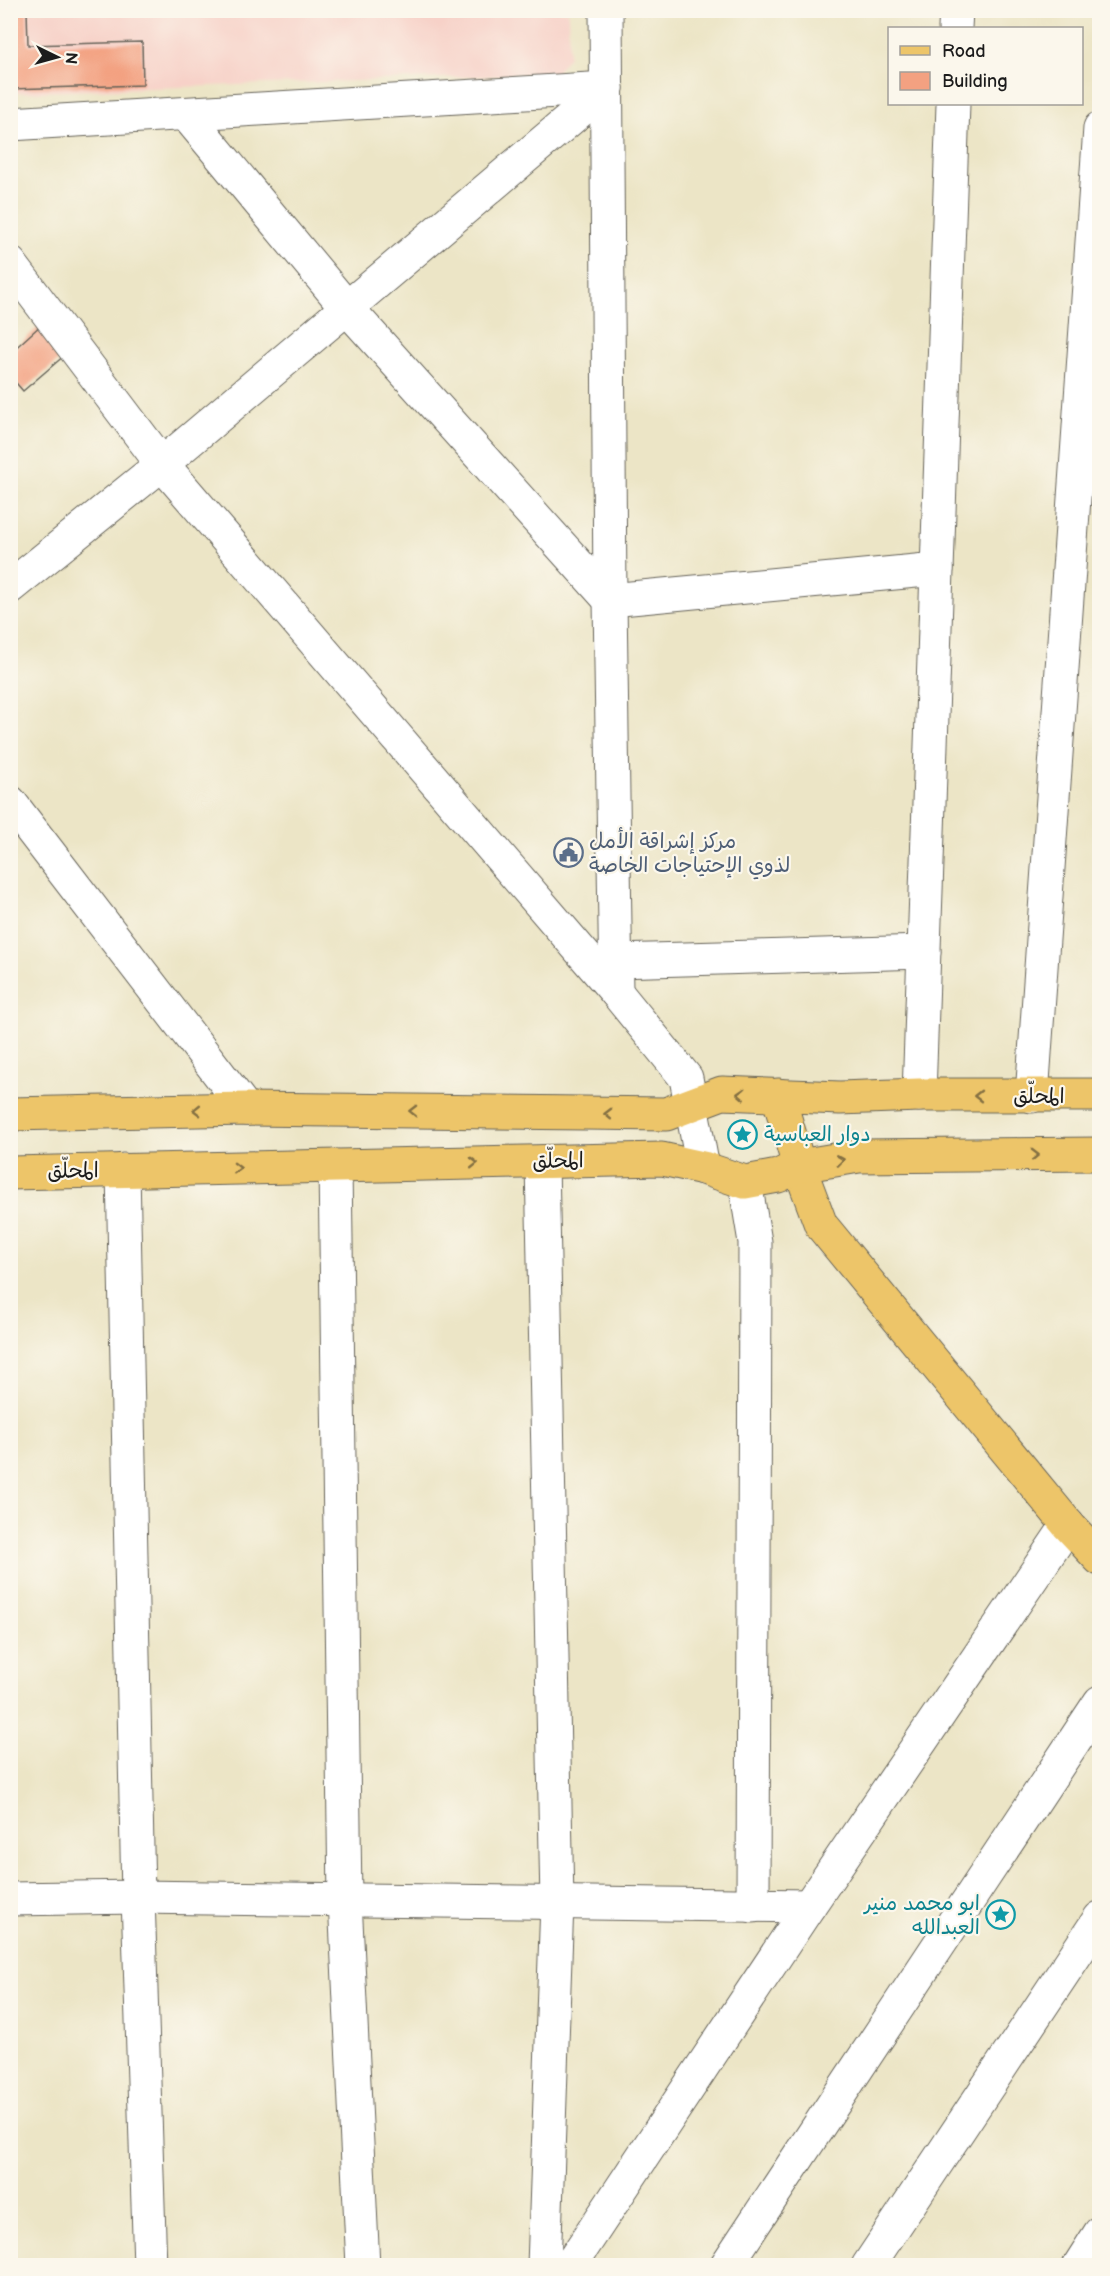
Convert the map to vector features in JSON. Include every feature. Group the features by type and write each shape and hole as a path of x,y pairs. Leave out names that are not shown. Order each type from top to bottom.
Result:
{"main road":[{"name":"المحلّق","path":"10,1114 246,1109 666,1114 722,1093 840,1098 919,1095 1100,1095"},
{"path":"778,1095 799,1166 820,1225 1068,1525 1100,1559"},
{"name":"المحلّق","path":"10,1173 662,1159 703,1167 745,1182 778,1176 799,1166 859,1156 1100,1154"}],"street":[{"path":"606,10 610,600 616,977"},
{"path":"955,27 956,10"},
{"path":"10,124 607,88"},
{"path":"10,587 162,464 607,88"},
{"path":"919,1095 953,105"},
{"path":"186,114 347,308 610,600"},
{"path":"1032,1096 1100,128"},
{"path":"10,263 162,464 616,977 686,1078 703,1167"},
{"path":"610,600 937,569"},
{"path":"10,802 246,1109"},
{"path":"616,977 924,952"},
{"path":"542,1162 557,1903 544,2265"},
{"path":"335,1166 345,1900 363,2265"},
{"path":"123,1170 138,1897 150,2265"},
{"path":"745,1182 755,1242 753,1906"},
{"path":"570,2265 809,1906 1068,1525"},
{"path":"726,2265 1100,1702"},
{"path":"10,1899 138,1897 809,1906"},
{"path":"868,2265 1100,1918"},
{"path":"1079,2265 1100,2233"}],"shaded area":[{"path":"10,11 568,11 569,56 555,74 11,93"}],"building":[{"path":"10,10 27,10 28,45 142,42 143,85 10,89"},
{"path":"42,324 65,355 23,391 10,376 10,353"}],"place":[{"name":"مركز إشراقة الأمل لذوي الإحتياجات الخاصة","path":"568,853"},
{"name":"دوار العباسية","path":"743,1134"},
{"name":"ابو محمد منير العبدالله","path":"1001,1915"}]}
